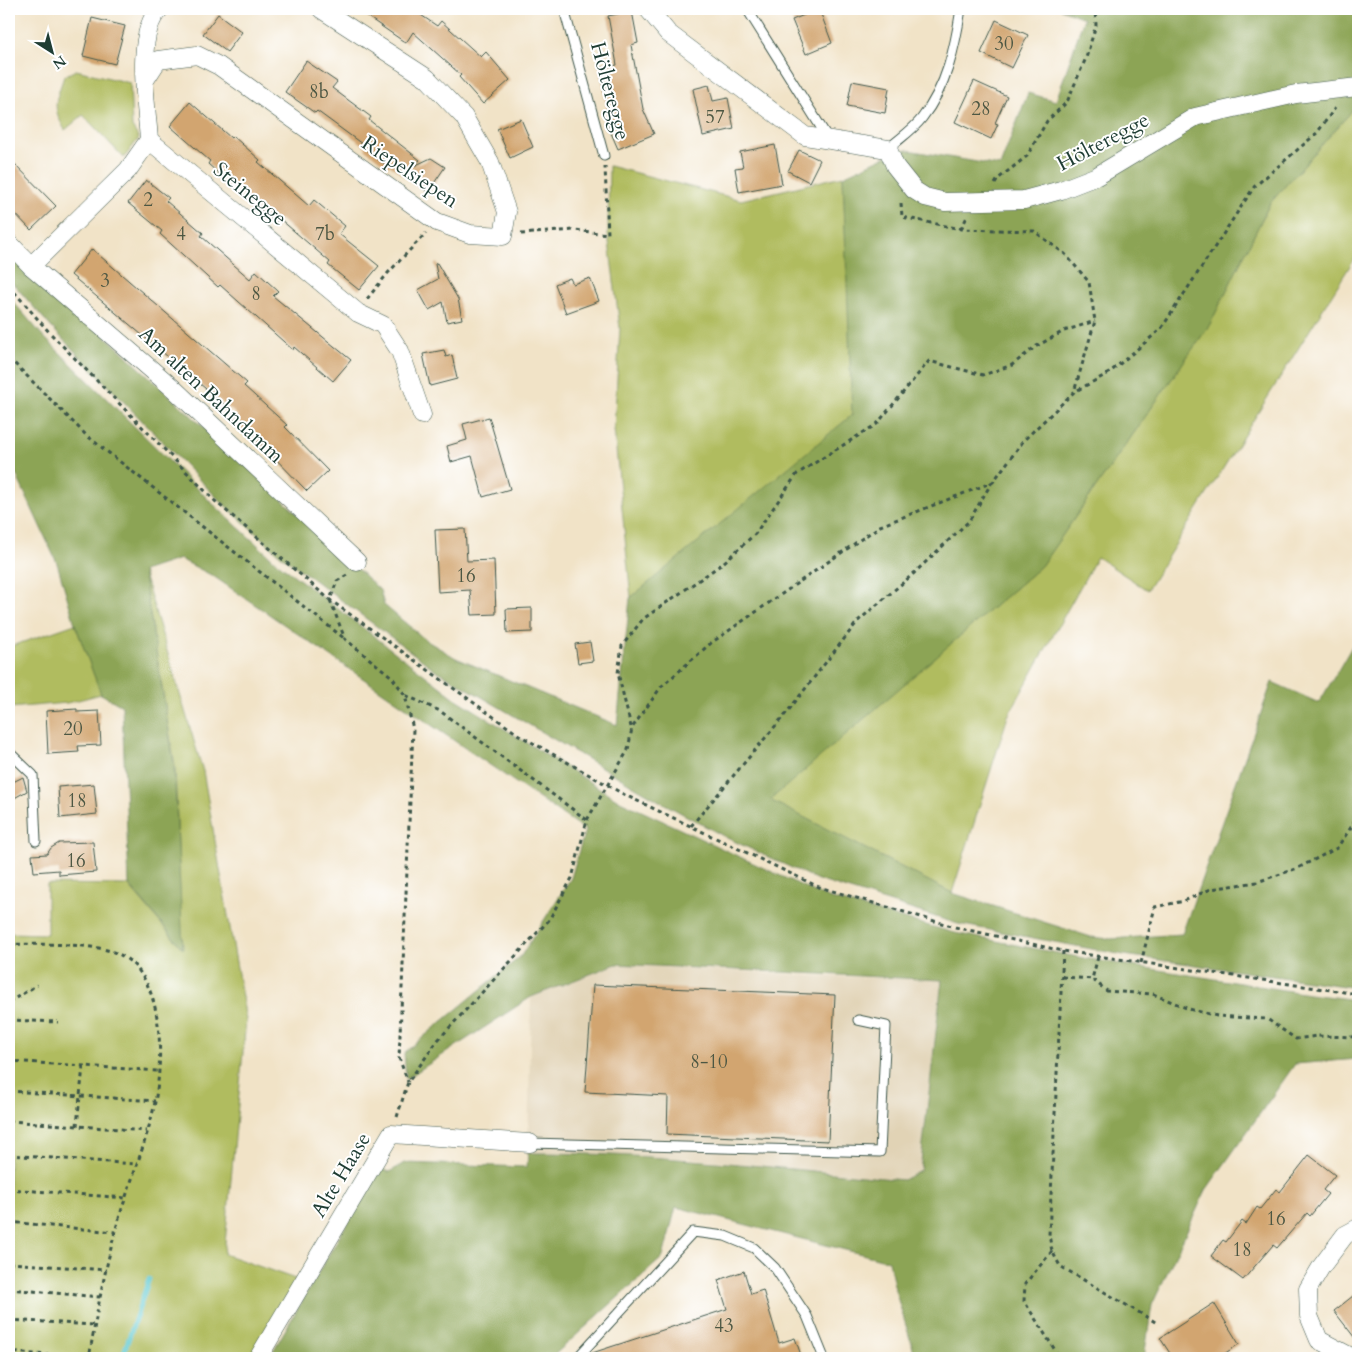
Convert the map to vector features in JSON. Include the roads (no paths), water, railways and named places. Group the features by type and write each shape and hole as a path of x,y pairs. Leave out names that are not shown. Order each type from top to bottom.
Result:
{"street":[{"path":"31,266 128,170 149,140 145,80 145,39 154,15 160,9"},
{"name":"Riepelsiepen","path":"145,80 158,60 197,54 219,66 437,222 470,234 503,236 507,212 490,162 464,117 427,78 321,9"},
{"path":"648,9 668,33 806,136 888,149"},
{"name":"Hölteregge","path":"888,149 895,166 914,190 925,198 945,202 1024,200 1097,176 1195,117 1296,94 1353,88"},
{"name":"Steinegge","path":"149,140 358,313 383,325 400,351 422,415"},
{"name":"Am alten Bahndamm","path":"9,243 31,266 174,389 355,567"},
{"name":"Alte Haase","path":"258,1358 391,1134 530,1143"},
{"path":"1353,1358 1319,1340 1309,1316 1308,1289 1321,1266 1345,1235 1358,1228"}],"lane":[{"name":"Hölteregge","path":"564,9 604,156"},
{"path":"747,9 830,141"},
{"path":"888,149 922,118 941,87 954,50 961,9"},
{"path":"9,752 33,776 36,841"},
{"path":"530,1143 880,1152 886,1026 858,1020"},
{"path":"576,1358 693,1232 725,1236 754,1248 775,1268 807,1316 824,1358"}],"waterway":[{"path":"122,1358 149,1279"}]}
